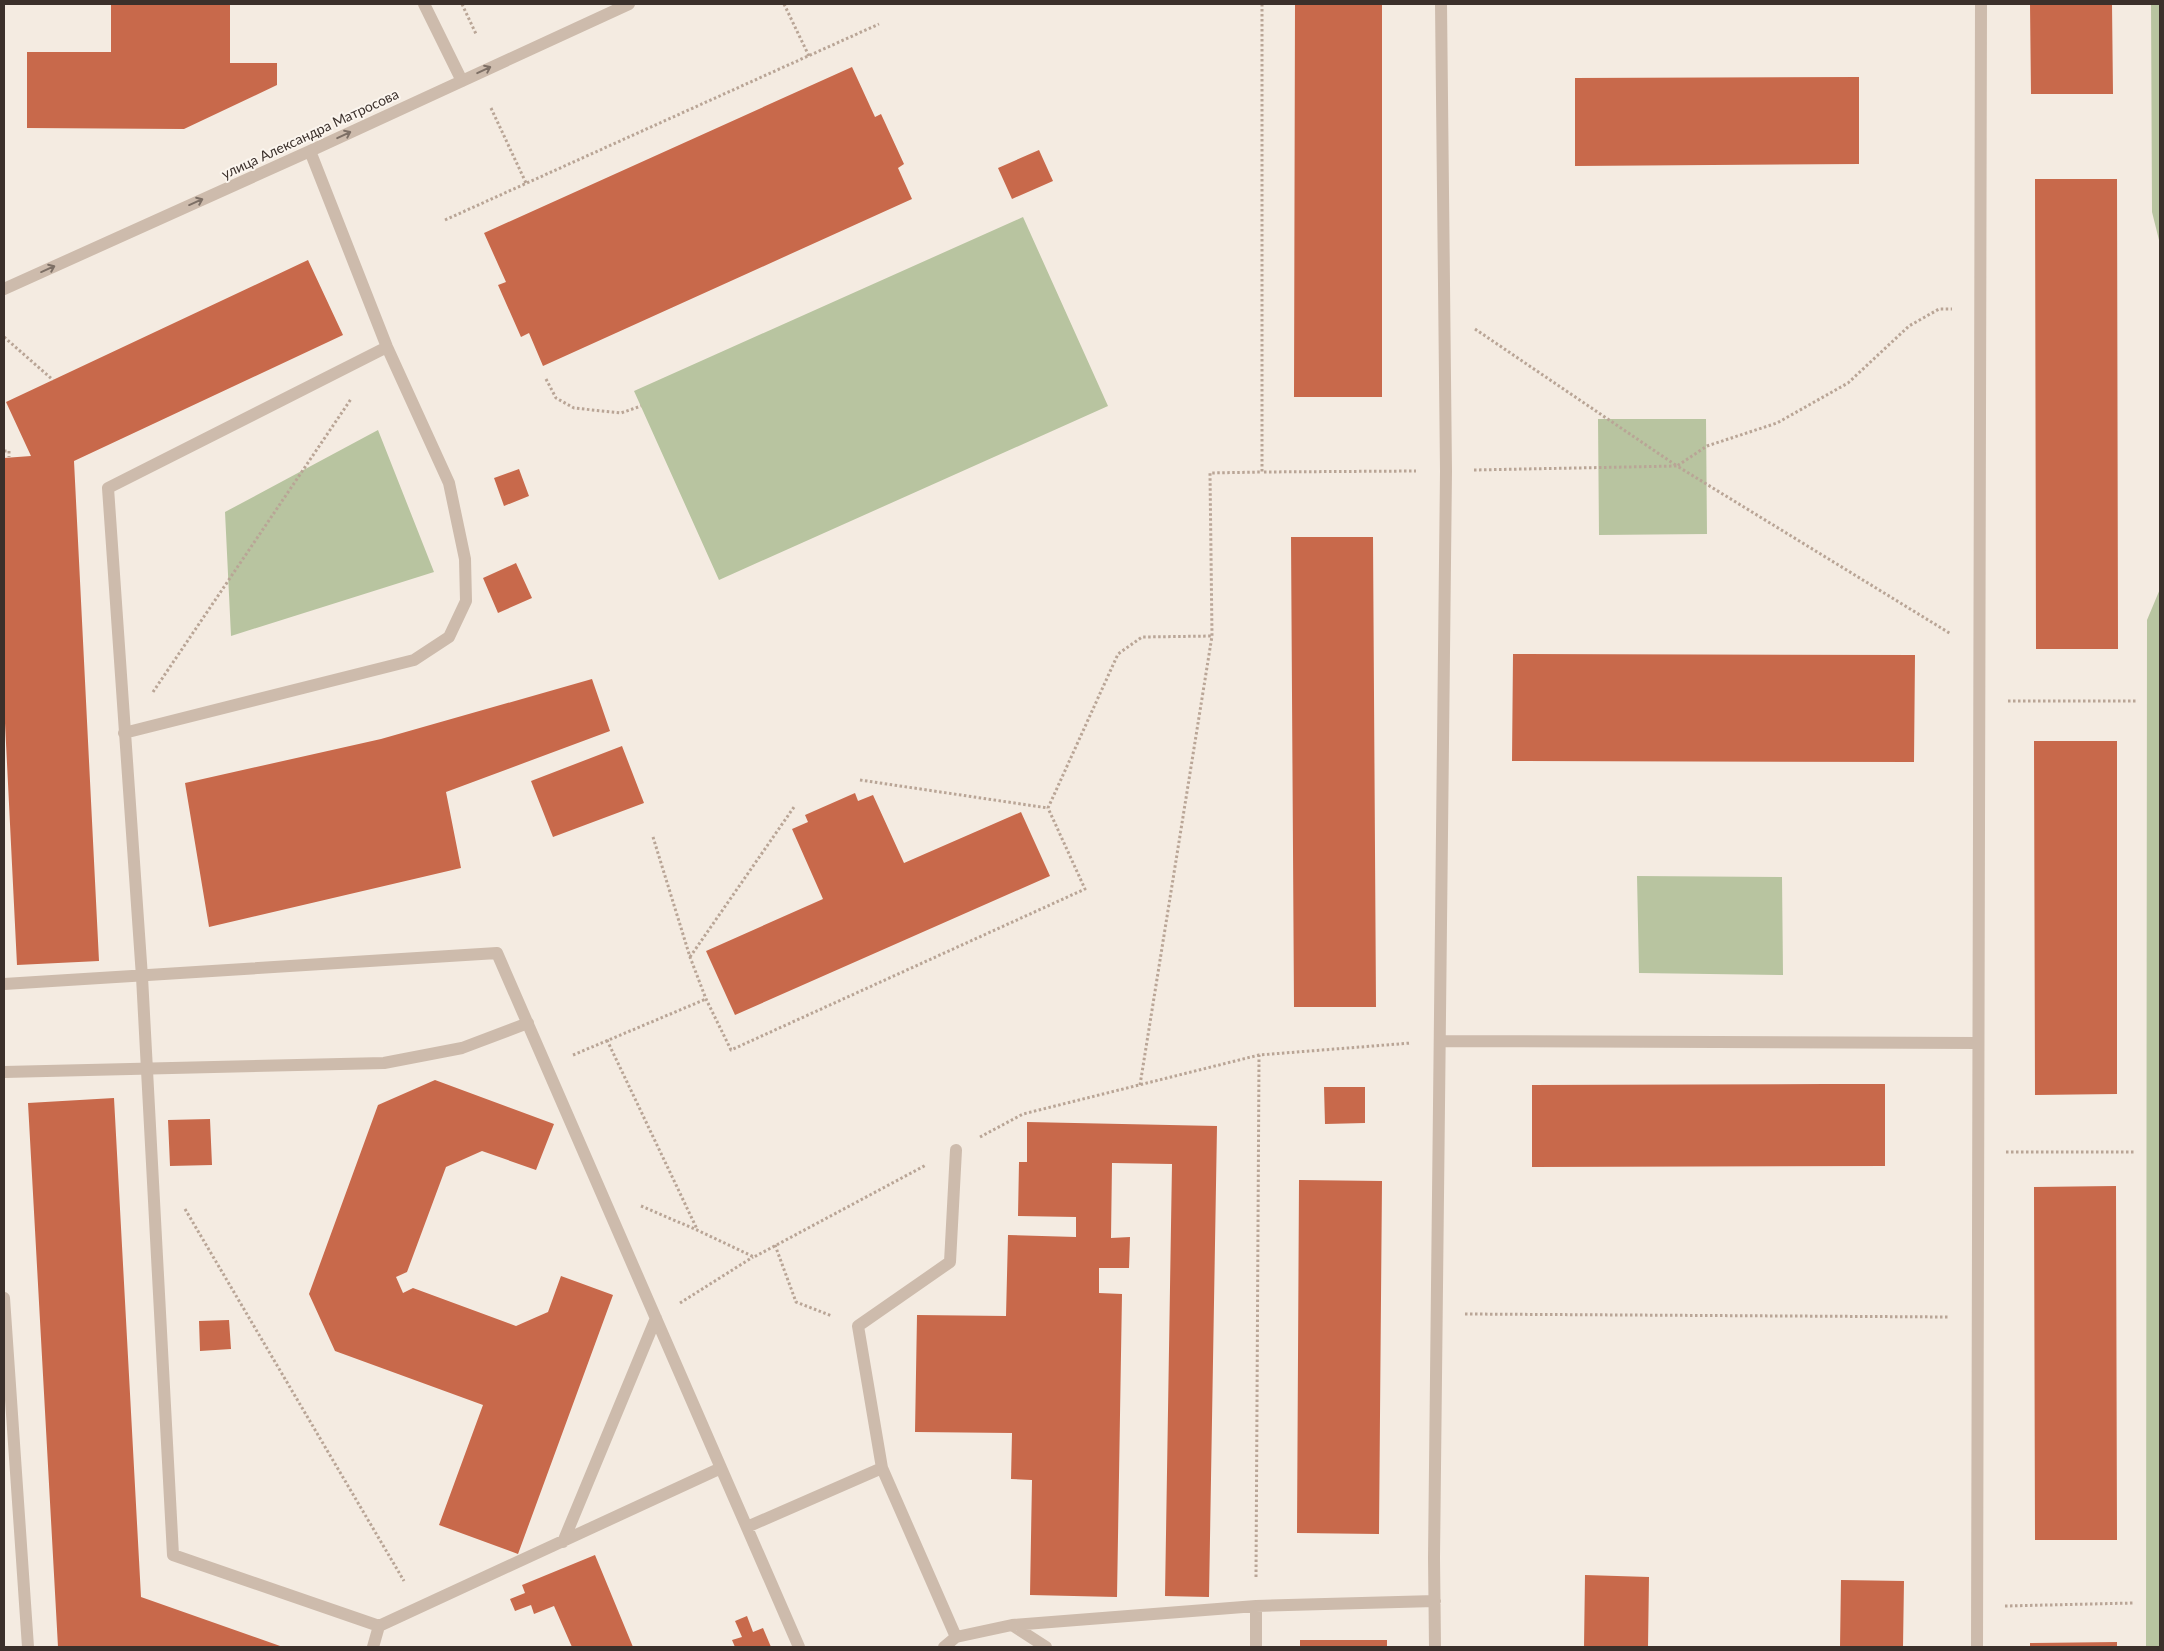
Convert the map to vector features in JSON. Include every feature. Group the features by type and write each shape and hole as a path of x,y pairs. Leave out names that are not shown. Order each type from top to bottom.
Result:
{"street":[{"path":"424,4 462,80"},
{"name":"улица Александра Матросова","path":"4,289 310,151 628,4"},
{"path":"1435,1647 1434,1558 1446,471 1442,4"},
{"path":"1977,1647 1981,4"},
{"path":"124,733 414,660 449,637 466,601 465,559 449,483 387,347 310,151"},
{"path":"387,347 108,488 142,976 173,1555 379,1626 721,1468"},
{"path":"4,984 497,953 799,1647"},
{"path":"4,1072 384,1063 462,1048 528,1023"},
{"path":"1440,1041 1978,1043"},
{"path":"956,1150 950,1262 858,1326 882,1468 956,1637"},
{"path":"4,1298 28,1647"},
{"path":"563,1542 656,1318"},
{"path":"747,1527 882,1468"},
{"path":"944,1647 956,1637 1012,1625 1256,1606 1435,1601"},
{"path":"1256,1606 1256,1647"},
{"path":"1012,1625 1046,1647"},
{"path":"373,1647 379,1626"}],"path":[{"path":"462,4 476,34"},
{"path":"784,4 809,56"},
{"path":"1262,4 1262,472"},
{"path":"445,220 879,24"},
{"path":"491,108 526,183"},
{"path":"1444,308 1677,466 1979,652"},
{"path":"1140,1085 1212,636 1210,473 1446,471 1677,466 1708,446 1777,423 1848,383 1909,326 1939,309 1980,309"},
{"path":"4,337 53,380"},
{"path":"546,379 556,398 574,408 621,414 642,406"},
{"path":"152,692 353,396"},
{"path":"4,451 9,450 9,457"},
{"path":"653,837 690,957 706,999 732,1050 1085,889 1048,808 1118,654 1142,637 1212,636"},
{"path":"1979,701 2136,701"},
{"path":"860,780 1048,808"},
{"path":"690,957 794,806"},
{"path":"547,1066 706,999"},
{"path":"607,1040 697,1230"},
{"path":"656,1318 775,1245 1023,1114 1259,1055 1440,1041"},
{"path":"1256,1606 1259,1055"},
{"path":"1978,1152 2136,1152"},
{"path":"599,1189 697,1230 754,1257"},
{"path":"182,1202 419,1608"},
{"path":"775,1245 796,1302 858,1326"},
{"path":"1437,1314 1978,1317"},
{"path":"1977,1606 2133,1603"}],"green space":[{"path":"2151,4 2160,4 2160,244 2152,212"},
{"path":"1023,217 1108,406 719,580 634,391"},
{"path":"1598,419 1706,419 1707,534 1599,535"},
{"path":"378,430 434,572 231,636 225,512"},
{"path":"2160,589 2160,1647 2146,1647 2147,620"},
{"path":"1637,876 1782,877 1783,975 1639,973"}],"building":[{"path":"111,4 230,4 230,63 277,63 277,85 184,129 27,128 27,52 111,52"},
{"path":"1295,4 1382,4 1382,397 1294,397"},
{"path":"2030,4 2112,4 2113,94 2031,94"},
{"path":"852,67 875,117 881,114 904,164 898,168 912,199 543,366 529,333 521,337 498,285 506,282 484,233"},
{"path":"1859,77 1859,164 1575,166 1575,78"},
{"path":"1039,150 1053,181 1012,199 998,168"},
{"path":"2035,179 2117,179 2118,649 2036,649"},
{"path":"308,260 343,335 74,461 99,961 17,965 4,703 4,458 31,456 6,402"},
{"path":"519,469 529,496 504,506 494,478"},
{"path":"1291,537 1373,537 1376,1007 1294,1007"},
{"path":"516,563 532,598 498,613 483,578"},
{"path":"1513,654 1915,655 1914,762 1512,761"},
{"path":"592,679 610,731 446,792 461,868 209,927 185,783 381,739"},
{"path":"2034,741 2117,741 2117,1094 2035,1095"},
{"path":"622,746 644,803 553,837 531,781"},
{"path":"855,793 858,801 873,795 904,863 1021,812 1050,876 735,1015 706,951 823,899 792,829 808,822 805,815"},
{"path":"435,1080 554,1124 536,1170 482,1151 446,1167 407,1272 396,1277 403,1293 413,1288 516,1326 548,1312 561,1276 613,1295 518,1554 439,1525 483,1405 335,1351 309,1294 378,1105"},
{"path":"1885,1084 1885,1166 1532,1167 1532,1085"},
{"path":"1324,1087 1365,1087 1365,1123 1325,1124"},
{"path":"114,1098 141,1597 283,1647 58,1647 28,1103"},
{"path":"210,1119 212,1165 170,1166 168,1120"},
{"path":"1027,1122 1217,1126 1209,1597 1165,1596 1172,1164 1112,1163 1111,1238 1130,1237 1129,1268 1099,1268 1099,1293 1122,1294 1117,1597 1030,1595 1032,1480 1011,1479 1012,1433 915,1432 917,1315 1006,1316 1008,1235 1076,1237 1076,1217 1018,1216 1019,1162 1027,1162"},
{"path":"1299,1180 1382,1181 1379,1534 1297,1533"},
{"path":"2116,1186 2117,1540 2035,1540 2034,1187"},
{"path":"229,1320 231,1349 200,1351 199,1321"},
{"path":"595,1555 633,1647 572,1647 554,1606 534,1614 531,1605 515,1611 510,1599 525,1593 522,1585"},
{"path":"1585,1575 1649,1577 1648,1647 1584,1647"},
{"path":"1841,1580 1904,1581 1903,1647 1840,1647"},
{"path":"747,1616 753,1632 763,1628 771,1647 735,1647 732,1640 742,1637 735,1621"},
{"path":"1300,1640 1387,1640 1387,1647 1300,1647"},
{"path":"2117,1642 2117,1647 2030,1647 2030,1643"}]}
